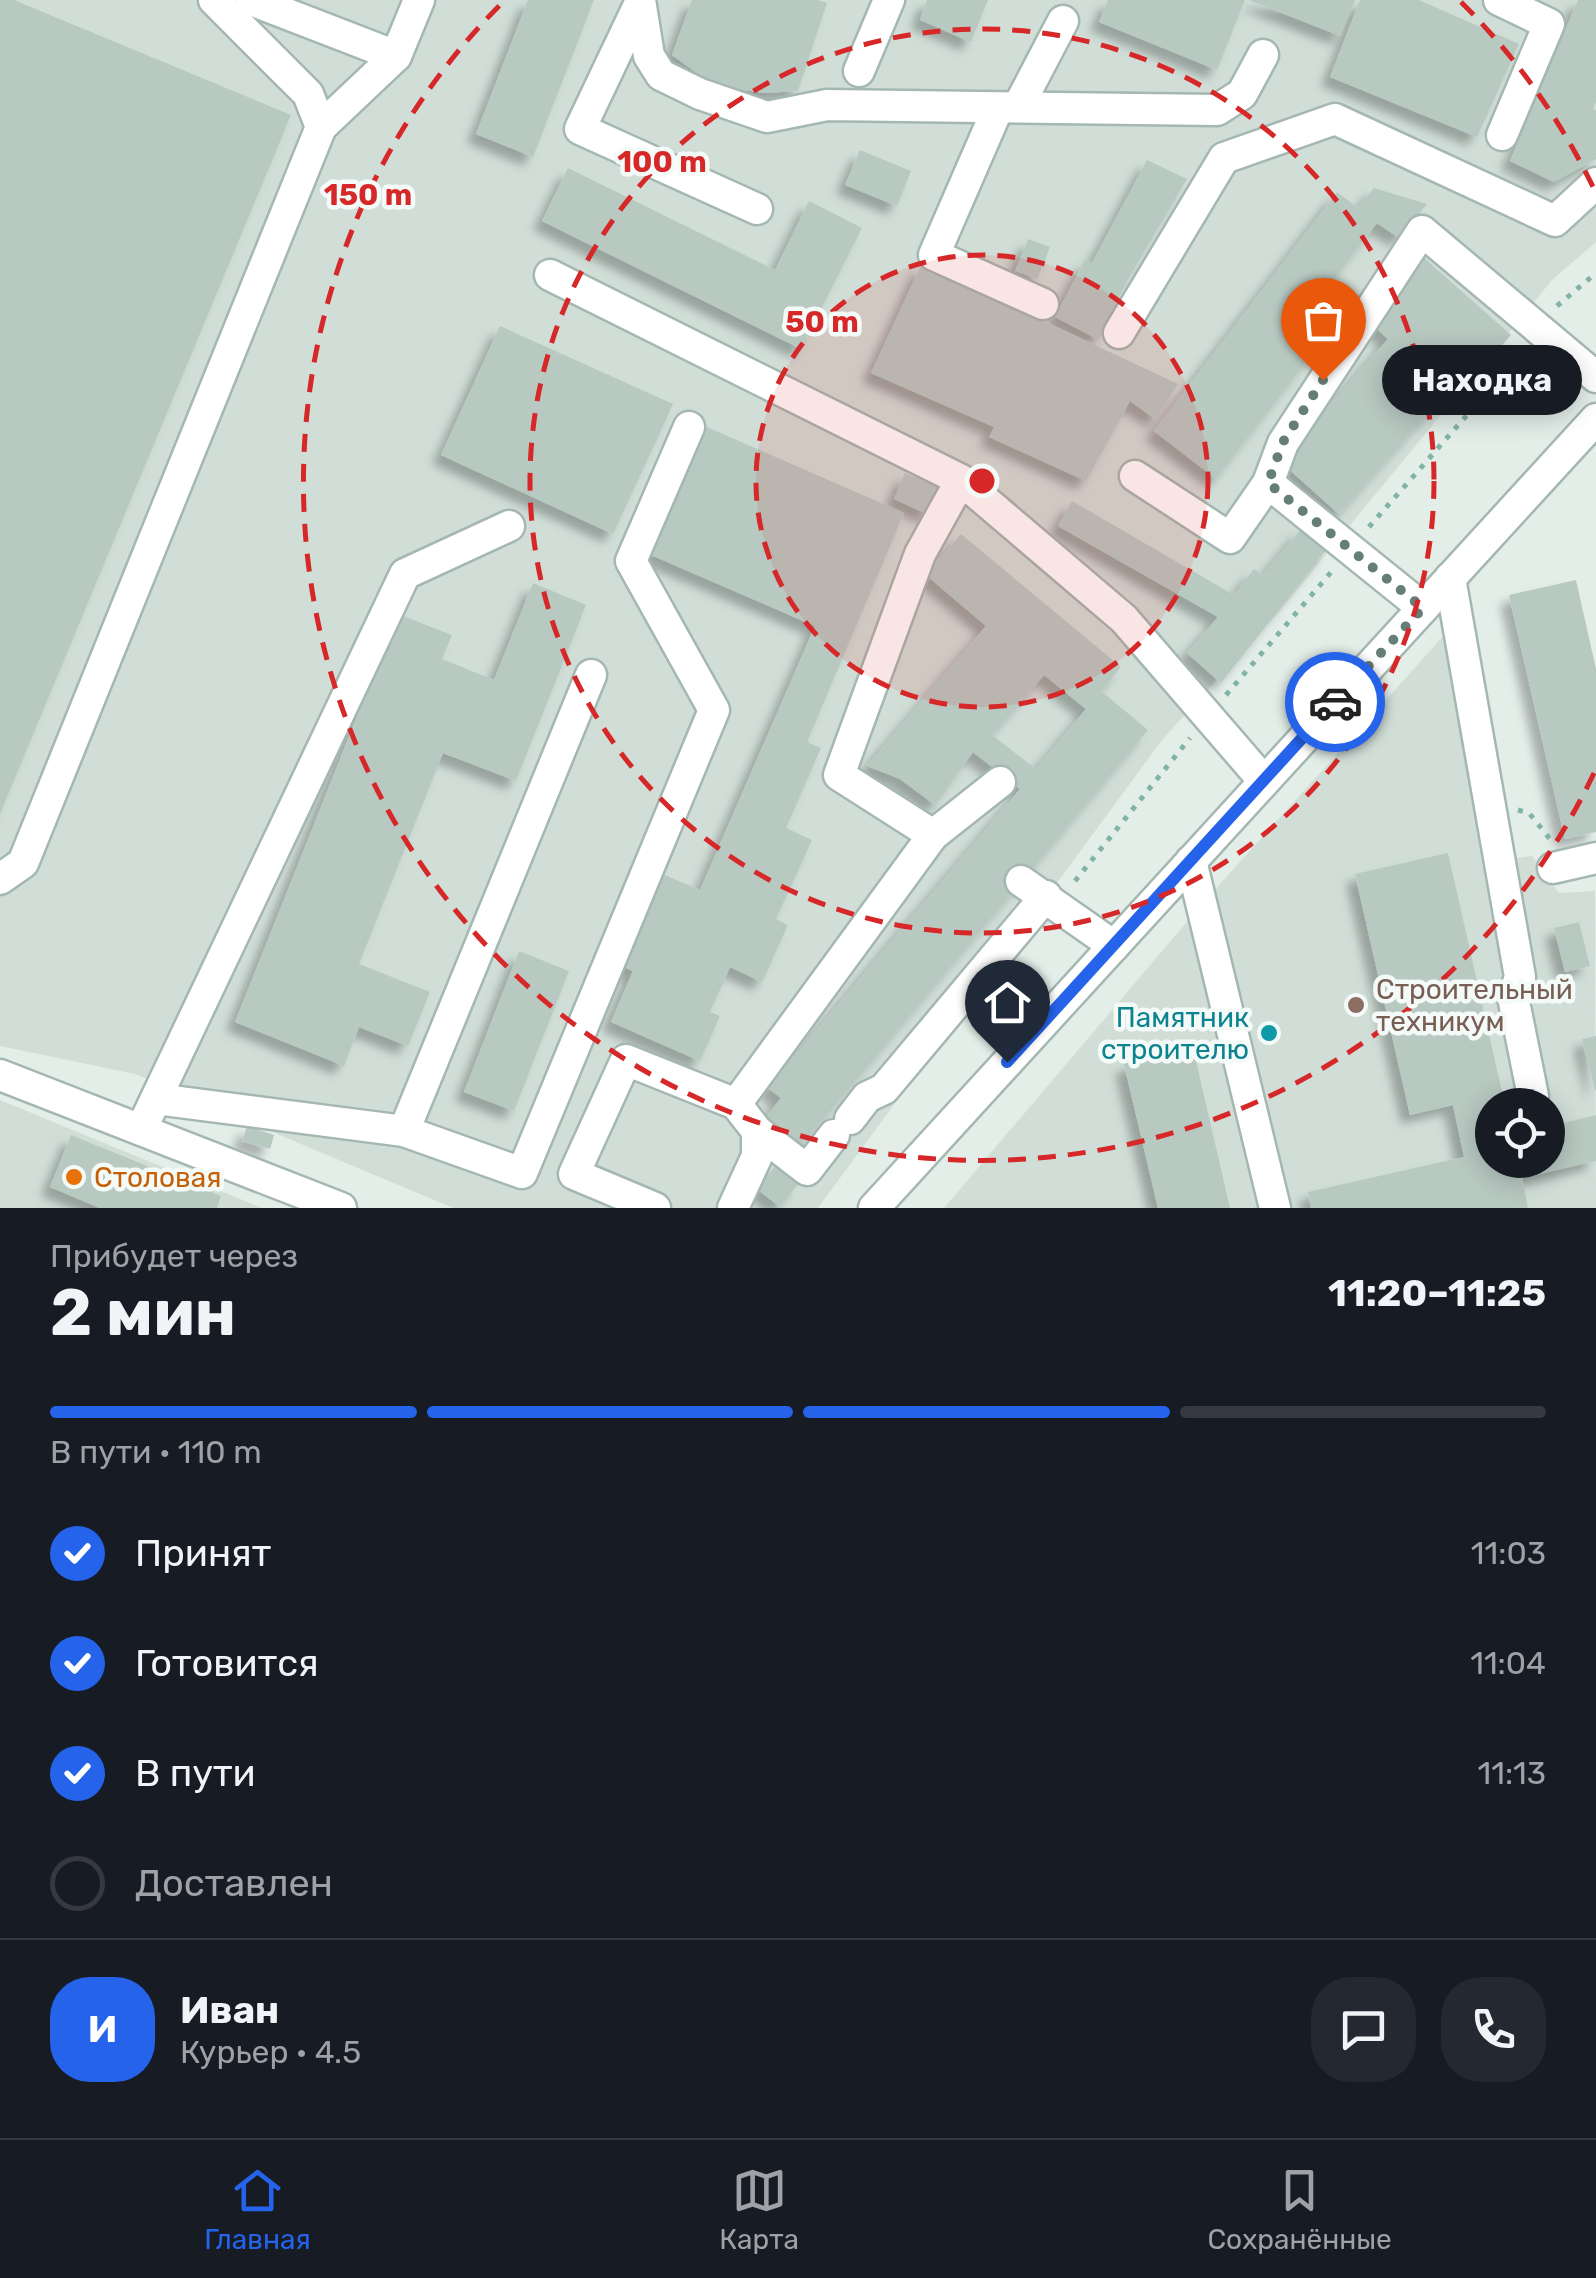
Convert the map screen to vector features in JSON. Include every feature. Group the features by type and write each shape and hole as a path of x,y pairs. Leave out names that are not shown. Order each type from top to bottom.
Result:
{"street":[{"path":"214,0 308,94 321,128"},
{"path":"251,0 396,56"},
{"path":"0,880 22,863 321,128 396,56 419,0"},
{"path":"859,70 889,0"},
{"path":"1499,0 1549,24 1502,135"},
{"path":"639,3 648,56 661,74 700,94 767,118 826,105 1217,110 1242,94 1263,56"},
{"path":"639,3 580,130 757,210"},
{"path":"1042,304 934,255 1008,108 1063,21"},
{"path":"1119,333 1224,158 1335,120 1555,220 1596,184"},
{"path":"1135,476 1230,538 1268,483 1283,442 1422,231 1596,377"},
{"path":"550,275 961,480 1124,619 1263,780"},
{"path":"874,1208 1596,418"},
{"path":"156,1099 404,1131 522,1173 714,710 631,561 689,427"},
{"path":"934,835 839,775 920,554 961,480"},
{"path":"1268,483 1423,608"},
{"path":"141,1130 405,574 508,526"},
{"path":"1450,578 1520,976 1513,997 1530,1088"},
{"path":"404,1131 591,675"},
{"path":"736,1104 934,835 1000,782"},
{"path":"1192,861 1275,1208"},
{"path":"655,1208 574,1174 626,1060 736,1104 756,1131 807,1170 867,1097 884,1089 1034,889 1114,946"},
{"path":"0,1075 341,1208"},
{"path":"733,1208 756,1156 756,1131"}],"path":[{"path":"1490,802 1529,814 1574,863"}],"shaded area":[{"path":"0,0 1596,0 1596,242 1553,279 1276,615 1162,740 818,1208 453,1208 135,1074 0,1046"},
{"name":"Строительный техникум","path":"1447,632 1482,862 1532,856 1559,893 1595,891 1596,1208 944,1208 1202,904"},
{"path":"0,1100 262,1208 0,1208"}],"building":[{"path":"0,0 14,0 291,115 0,814"},
{"path":"528,0 594,0 533,157 476,134"},
{"path":"692,0 827,3 798,91 765,93 729,88 697,73 672,55"},
{"path":"927,0 988,0 971,42 920,20"},
{"path":"1108,0 1245,0 1217,70 1099,22"},
{"path":"1249,0 1355,0 1340,36"},
{"path":"1360,0 1419,0 1519,44 1477,137 1330,77"},
{"path":"1578,0 1596,0 1596,159 1554,182 1510,161"},
{"path":"860,150 911,171 897,206 845,185"},
{"path":"1147,160 1187,179 1127,281 1099,340 1055,317 1085,260 1092,263"},
{"path":"568,168 775,270 809,201 862,228 801,349 542,221"},
{"path":"1374,188 1427,204 1399,238 1377,223 1325,291 1347,308 1216,479 1154,431 1337,192 1358,208"},
{"path":"1028,239 1050,247 1037,279 1015,271"},
{"path":"1423,257 1511,335 1454,399 1447,392 1339,514 1292,472 1289,451 1388,339 1367,320"},
{"path":"921,265 1178,384 1155,419 1130,401 1086,481 989,437 994,427 871,373"},
{"path":"500,326 673,404 613,534 441,455"},
{"path":"707,427 904,513 807,742 821,748 786,828 812,840 776,919 788,925 762,982 730,967 710,1012 720,1016 700,1061 611,1022 633,971 617,964 658,872 700,890 815,626 651,555"},
{"path":"905,473 940,488 929,515 894,499"},
{"path":"1072,501 1234,595 1254,569 1263,575 1301,529 1327,549 1221,683 1187,653 1218,617 1058,526"},
{"path":"961,534 1121,667 1101,691 1148,730 801,1146 766,1117 781,1098 768,1088 1020,789 973,752 935,805 900,779 867,766 986,626 926,575","holes":["1044,675 1086,709 1036,769 992,735"]},
{"path":"1576,580 1596,669 1596,832 1565,839 1509,595"},
{"path":"533,583 586,605 516,781 443,753 359,964 430,992 408,1046 359,1027 344,1066 235,1022 398,614 452,635 442,659 494,680"},
{"path":"1448,853 1501,1088 1475,1088 1475,1178 1522,1178 1528,1208 1311,1208 1308,1192 1464,1157 1453,1105 1410,1115 1355,874"},
{"path":"1579,922 1590,966 1565,972 1554,928"},
{"path":"519,951 569,971 514,1111 464,1092"},
{"path":"1596,1036 1596,1090 1595,1090 1582,1039"},
{"path":"1193,1048 1230,1208 1158,1208 1124,1064"},
{"path":"1596,1115 1596,1161 1565,1168 1565,1123"},
{"path":"247,1126 274,1135 270,1149 242,1141"},
{"path":"71,1135 221,1196 217,1208 100,1208 50,1187"},
{"path":"776,1165 799,1183 780,1207 757,1189"}],"way so far":[{"path":"1323,380 1283,442 1268,483 1423,608 1335,702"}],"place":[{"name":"Находка","path":"1323,380"},
{"name":"Строительный техникум","path":"1356,1005"},
{"name":"Памятник строителю","path":"1269,1033"},
{"name":"Столовая","path":"74,1177"}],"route":[{"path":"1007,1062 1335,702"}]}
